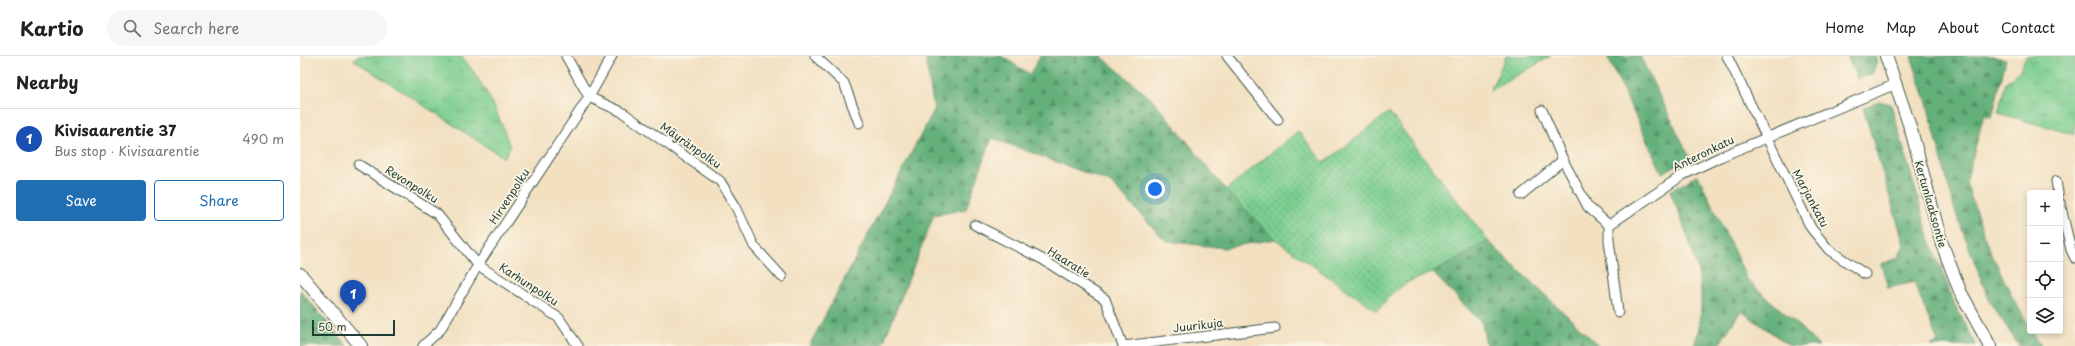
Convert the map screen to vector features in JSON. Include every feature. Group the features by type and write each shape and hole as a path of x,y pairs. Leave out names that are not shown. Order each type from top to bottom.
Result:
{"street":[{"path":"566,56 589,97"},
{"name":"Hirvenpolku","path":"423,346 440,330 478,265 589,97 612,56"},
{"path":"815,56 844,83 859,123"},
{"path":"1227,56 1278,120"},
{"name":"Marjankatu","path":"1727,56 1811,228 1829,250 1865,274"},
{"name":"Kertunlaaksontie","path":"1886,56 1896,84 1942,244 1960,291 1990,346"},
{"name":"Anteronkatu","path":"1609,225 1683,175 1720,157 1896,84"},
{"name":"Mäyränpolku","path":"589,97 622,112 720,181 736,207 754,246 782,277"},
{"path":"1542,110 1563,160 1588,208 1609,225 1609,240 1618,312"},
{"path":"1521,195 1563,160"},
{"name":"Revonpolku","path":"360,165 437,214 478,265"},
{"path":"2056,181 2058,190"},
{"path":"2063,216 2069,243 2075,258"},
{"name":"Haaratie","path":"975,226 1042,259 1105,299 1123,346"},
{"name":"Karhunpolku","path":"478,265 559,318 578,346"},
{"path":"300,274 361,346"},
{"name":"Juurikuja","path":"1123,346 1275,328"}],"green space":[{"path":"357,56 461,56 484,88 501,122 510,147 504,158 354,60"},
{"path":"925,56 1001,56 1030,74 1040,56 1101,56 1156,103 1226,190 1275,239 1224,248 1166,241 1110,182 992,138 966,209 934,215 882,346 809,346 934,110"},
{"path":"1506,56 1551,56 1490,91"},
{"path":"1607,56 1640,56 1690,158 1662,173"},
{"path":"1847,56 1875,56 1877,63 1872,74 1857,79"},
{"path":"1911,56 1992,56 2006,60 1992,117 1984,115 1966,182 1987,244 2013,298 2027,322 2027,334 2034,334 2041,346 2019,346 1989,300 1955,211 1926,100"},
{"path":"2026,56 2075,56 2075,135 1998,113 2006,82 2020,70"},
{"path":"1879,101 1891,104 1929,237 1955,305 1977,346 1930,346 1938,342 1914,282 1888,288 1881,264 1898,258 1904,244 1863,108"},
{"path":"1389,112 1488,241 1433,273 1410,281 1393,292 1377,311 1275,239 1226,190 1298,131 1324,163"},
{"path":"1698,175 1748,281 1795,322 1819,346 1790,346 1741,311 1718,346 1694,346 1699,325 1701,305 1700,286 1697,267 1685,229 1670,191"},
{"path":"1488,241 1599,346 1486,346 1482,323 1433,273"},
{"path":"300,290 347,346 300,346"}],"place":[{"name":"Kivisaarentie 37","path":"353,313"}]}
